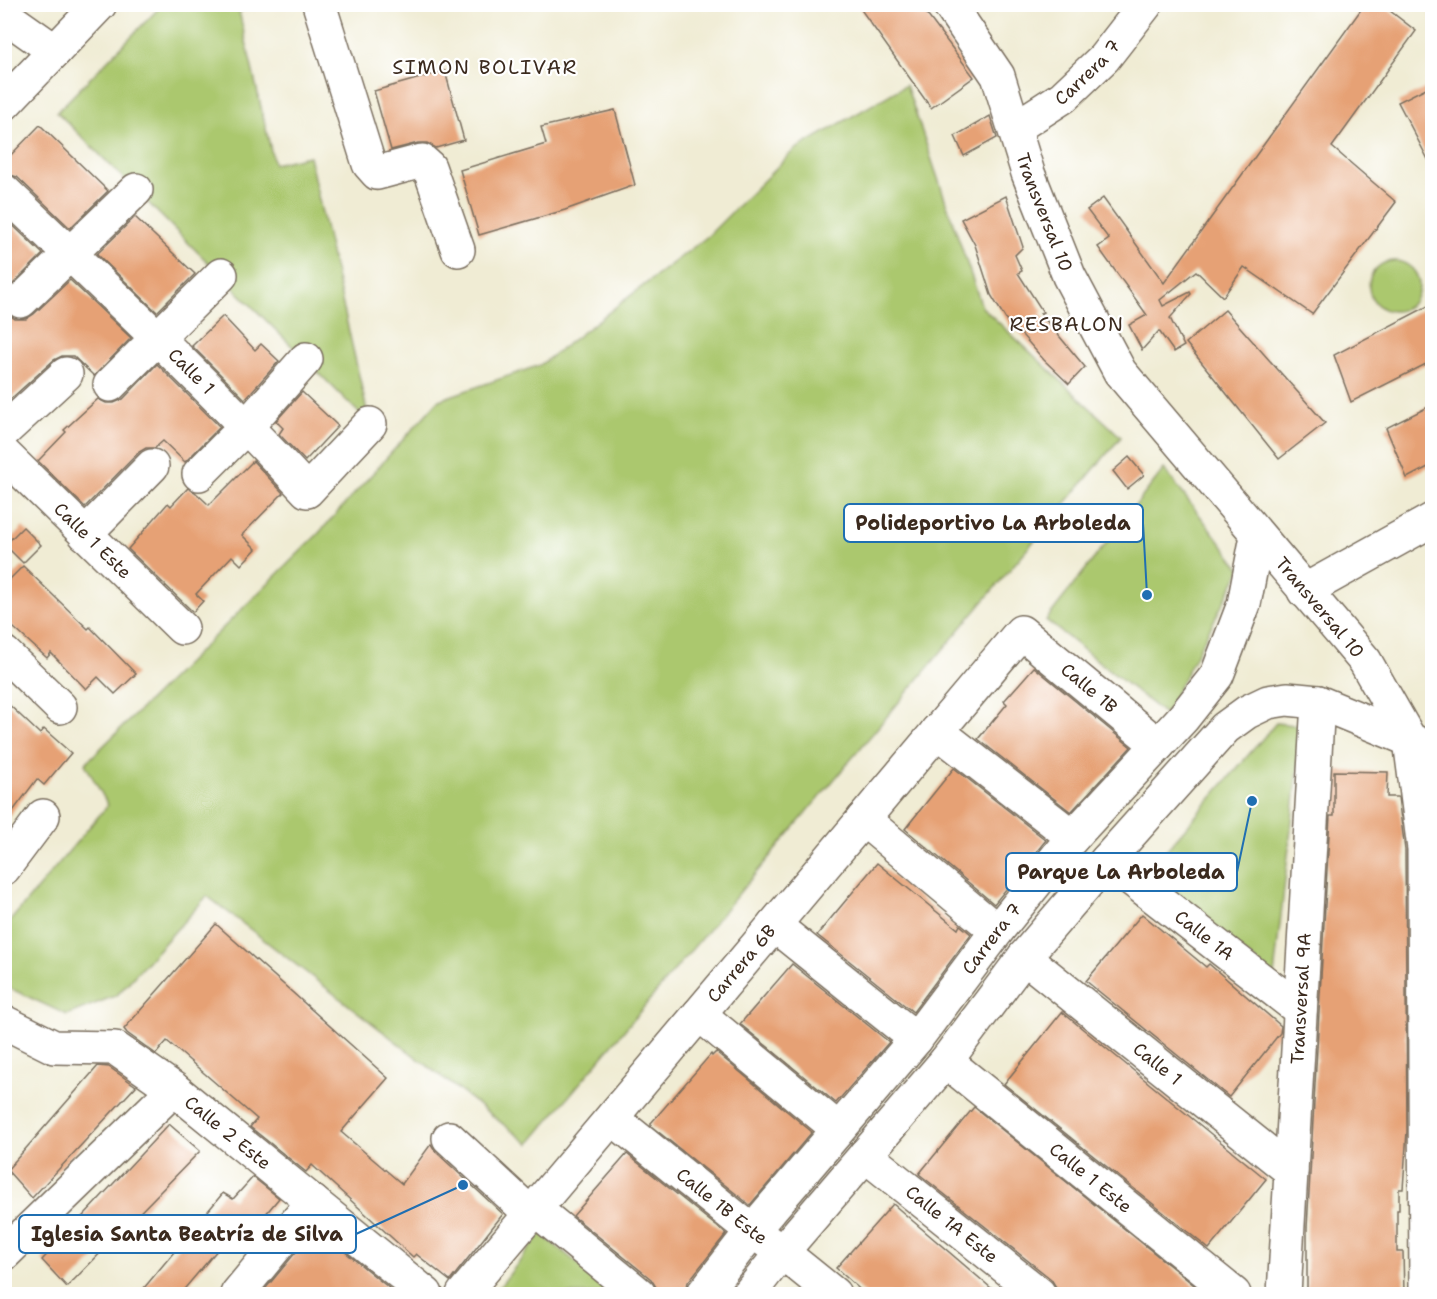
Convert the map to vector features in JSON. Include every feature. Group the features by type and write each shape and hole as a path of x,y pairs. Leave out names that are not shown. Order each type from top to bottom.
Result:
{"street":[{"path":"4,104 100,4"},
{"path":"319,4 369,164 377,173 422,161 429,167 458,250"},
{"name":"Transversal 10","path":"949,4 998,76 1028,173 1069,276 1120,372 1365,661 1421,744 1424,849 1426,1294"},
{"name":"Carrera 7","path":"1015,128 1062,97 1096,66 1146,4"},
{"path":"4,15 55,51"},
{"path":"21,301 136,190"},
{"name":"Calle 1","path":"4,191 158,337 247,426 307,491 370,424"},
{"path":"110,385 221,275"},
{"path":"199,474 247,426 306,359"},
{"path":"4,431 66,374"},
{"name":"Calle 1 Este","path":"4,454 182,628"},
{"path":"86,534 152,466"},
{"path":"1304,591 1432,520"},
{"name":"Carrera 7","path":"703,1294 752,1231 916,1039 997,931 1073,837 1193,706 1217,675 1244,604 1257,536"},
{"name":"Calle 1B","path":"1021,632 1158,745"},
{"name":"Carrera 6B","path":"463,1294 1021,632"},
{"path":"4,653 60,707"},
{"name":"Carrera 7","path":"749,1294 782,1252 946,1061 1024,957 1107,860 1226,729 1247,712 1268,702 1287,699 1318,702 1421,744"},
{"name":"Transversal 9A","path":"1284,1294 1318,702"},
{"path":"937,731 1073,837"},
{"path":"4,868 43,816"},
{"path":"863,819 997,931"},
{"name":"Calle 1A","path":"1107,860 1300,1010"},
{"path":"774,925 916,1039"},
{"name":"Calle 1","path":"1024,957 1291,1171"},
{"path":"699,1014 838,1129"},
{"name":"Calle 2 Este","path":"4,1022 54,1047 115,1048 174,1089 313,1202 413,1290"},
{"name":"Calle 1 Este","path":"946,1061 1220,1290"},
{"path":"4,1254 174,1089"},
{"name":"Calle 1B Este","path":"612,1118 834,1294"},
{"path":"449,1138 533,1211 639,1294"},
{"name":"Calle 1A Este","path":"866,1155 1039,1294"},
{"path":"237,1294 313,1202"}],"green space":[{"path":"162,5 266,5 239,11 274,164 309,156 370,424 57,112"},
{"path":"906,85 982,307 1121,437 529,1144 207,896 117,995 67,1015 5,986 5,927 108,805 85,764 317,535 439,400 540,365 708,236 794,150"},
{"path":"1394,261 1408,265 1415,272 1419,286 1415,300 1408,307 1394,311 1380,307 1373,300 1369,286 1373,272 1380,265"},
{"path":"1164,469 1241,569 1165,714 1046,620"},
{"path":"1276,723 1303,726 1274,975 1144,876"},
{"path":"541,1234 616,1294 494,1294"}],"building":[{"path":"857,4 919,4 974,77 931,108"},
{"path":"1365,4 1381,4 1416,31 1332,147 1396,202 1312,314 1244,267 1223,297 1196,271 1160,300 1163,306 1190,292 1191,294 1170,318 1184,346 1174,352 1159,331 1142,350 1129,325 1147,315 1098,247 1109,239 1087,210 1103,198 1164,283"},
{"path":"445,71 464,140 436,148 427,143 418,143 391,150 374,91"},
{"path":"1432,85 1432,167 1398,102"},
{"path":"615,110 635,185 565,210 479,235 460,170 546,144 541,127"},
{"path":"990,116 997,138 964,156 955,136"},
{"path":"40,125 108,191 70,228 17,177 4,173 4,162"},
{"path":"1006,196 1023,247 1015,255 1022,271 1018,273 1043,312 1040,313 1085,367 1069,384 1016,328 1013,331 991,295 975,245 961,219"},
{"path":"4,217 43,254 4,293"},
{"path":"135,217 195,274 157,312 97,254"},
{"path":"70,280 131,338 94,376 73,356 62,356 54,360 4,405 4,309 15,319 26,319"},
{"path":"1432,304 1432,361 1351,402 1334,355"},
{"path":"1225,310 1325,423 1279,459 1186,343"},
{"path":"223,316 255,350 261,344 279,361 245,399 192,346"},
{"path":"157,364 220,427 185,462 163,441 155,448 146,448 139,452 85,507 38,461 66,432 64,430 98,399 106,403 114,403 123,399"},
{"path":"302,392 338,426 305,461 279,434 283,428 276,421"},
{"path":"1432,405 1432,465 1407,478 1386,428"},
{"path":"1129,457 1144,475 1127,489 1113,471"},
{"path":"253,461 283,493 242,535 256,549 241,565 232,556 196,594 203,601 193,612 128,549 168,503 171,506 188,488 209,505"},
{"path":"23,527 41,545 23,563 5,545"},
{"path":"23,566 88,629 90,627 136,674 115,694 98,677 86,689 51,653 47,658 4,619 4,585"},
{"path":"1034,667 1131,747 1071,812 978,739 1007,704 1004,701"},
{"path":"4,700 40,734 44,729 71,753 44,785 37,779 4,823"},
{"path":"954,768 1046,840 994,904 905,829"},
{"path":"1334,771 1388,772 1387,797 1398,797 1405,850 1407,1131 1403,1189 1399,1189 1399,1210 1397,1210 1397,1252 1403,1252 1404,1294 1307,1294 1307,1228 1330,816 1334,816"},
{"path":"877,863 958,929 960,925 971,934 913,1012 817,935"},
{"path":"1142,914 1206,967 1209,964 1281,1026 1280,1033 1229,1097 1086,981"},
{"path":"216,924 388,1078 341,1132 402,1184 431,1144 436,1152 503,1214 450,1281 416,1254 413,1257 312,1165 306,1172 250,1127 257,1119 167,1041 156,1054 124,1029"},
{"path":"792,964 889,1042 836,1103 740,1024"},
{"path":"1062,1012 1266,1179 1209,1249 1004,1084"},
{"path":"716,1052 812,1132 750,1205 651,1126 651,1123 711,1054 712,1056"},
{"path":"98,1066 109,1067 136,1086 32,1198 7,1170"},
{"path":"974,1107 1205,1294 1057,1294 1051,1279 919,1174"},
{"path":"169,1124 200,1151 67,1287 42,1260"},
{"path":"627,1154 726,1234 688,1282 685,1294 657,1294 651,1279 573,1216"},
{"path":"253,1177 279,1198 250,1233 241,1222 180,1294 139,1294 223,1193 233,1199"},
{"path":"893,1204 998,1294 865,1294 836,1268"},
{"path":"316,1228 389,1288 383,1294 261,1294"}],"place":[{"name":"Polideportivo La Arboleda","path":"1147,595"},
{"name":"Parque La Arboleda","path":"1252,801"},
{"name":"Iglesia Santa Beatríz de Silva","path":"463,1185"}],"district":[{"name":"SIMON BOLIVAR","path":"485,67"},
{"name":"RESBALON","path":"1067,324"}]}
